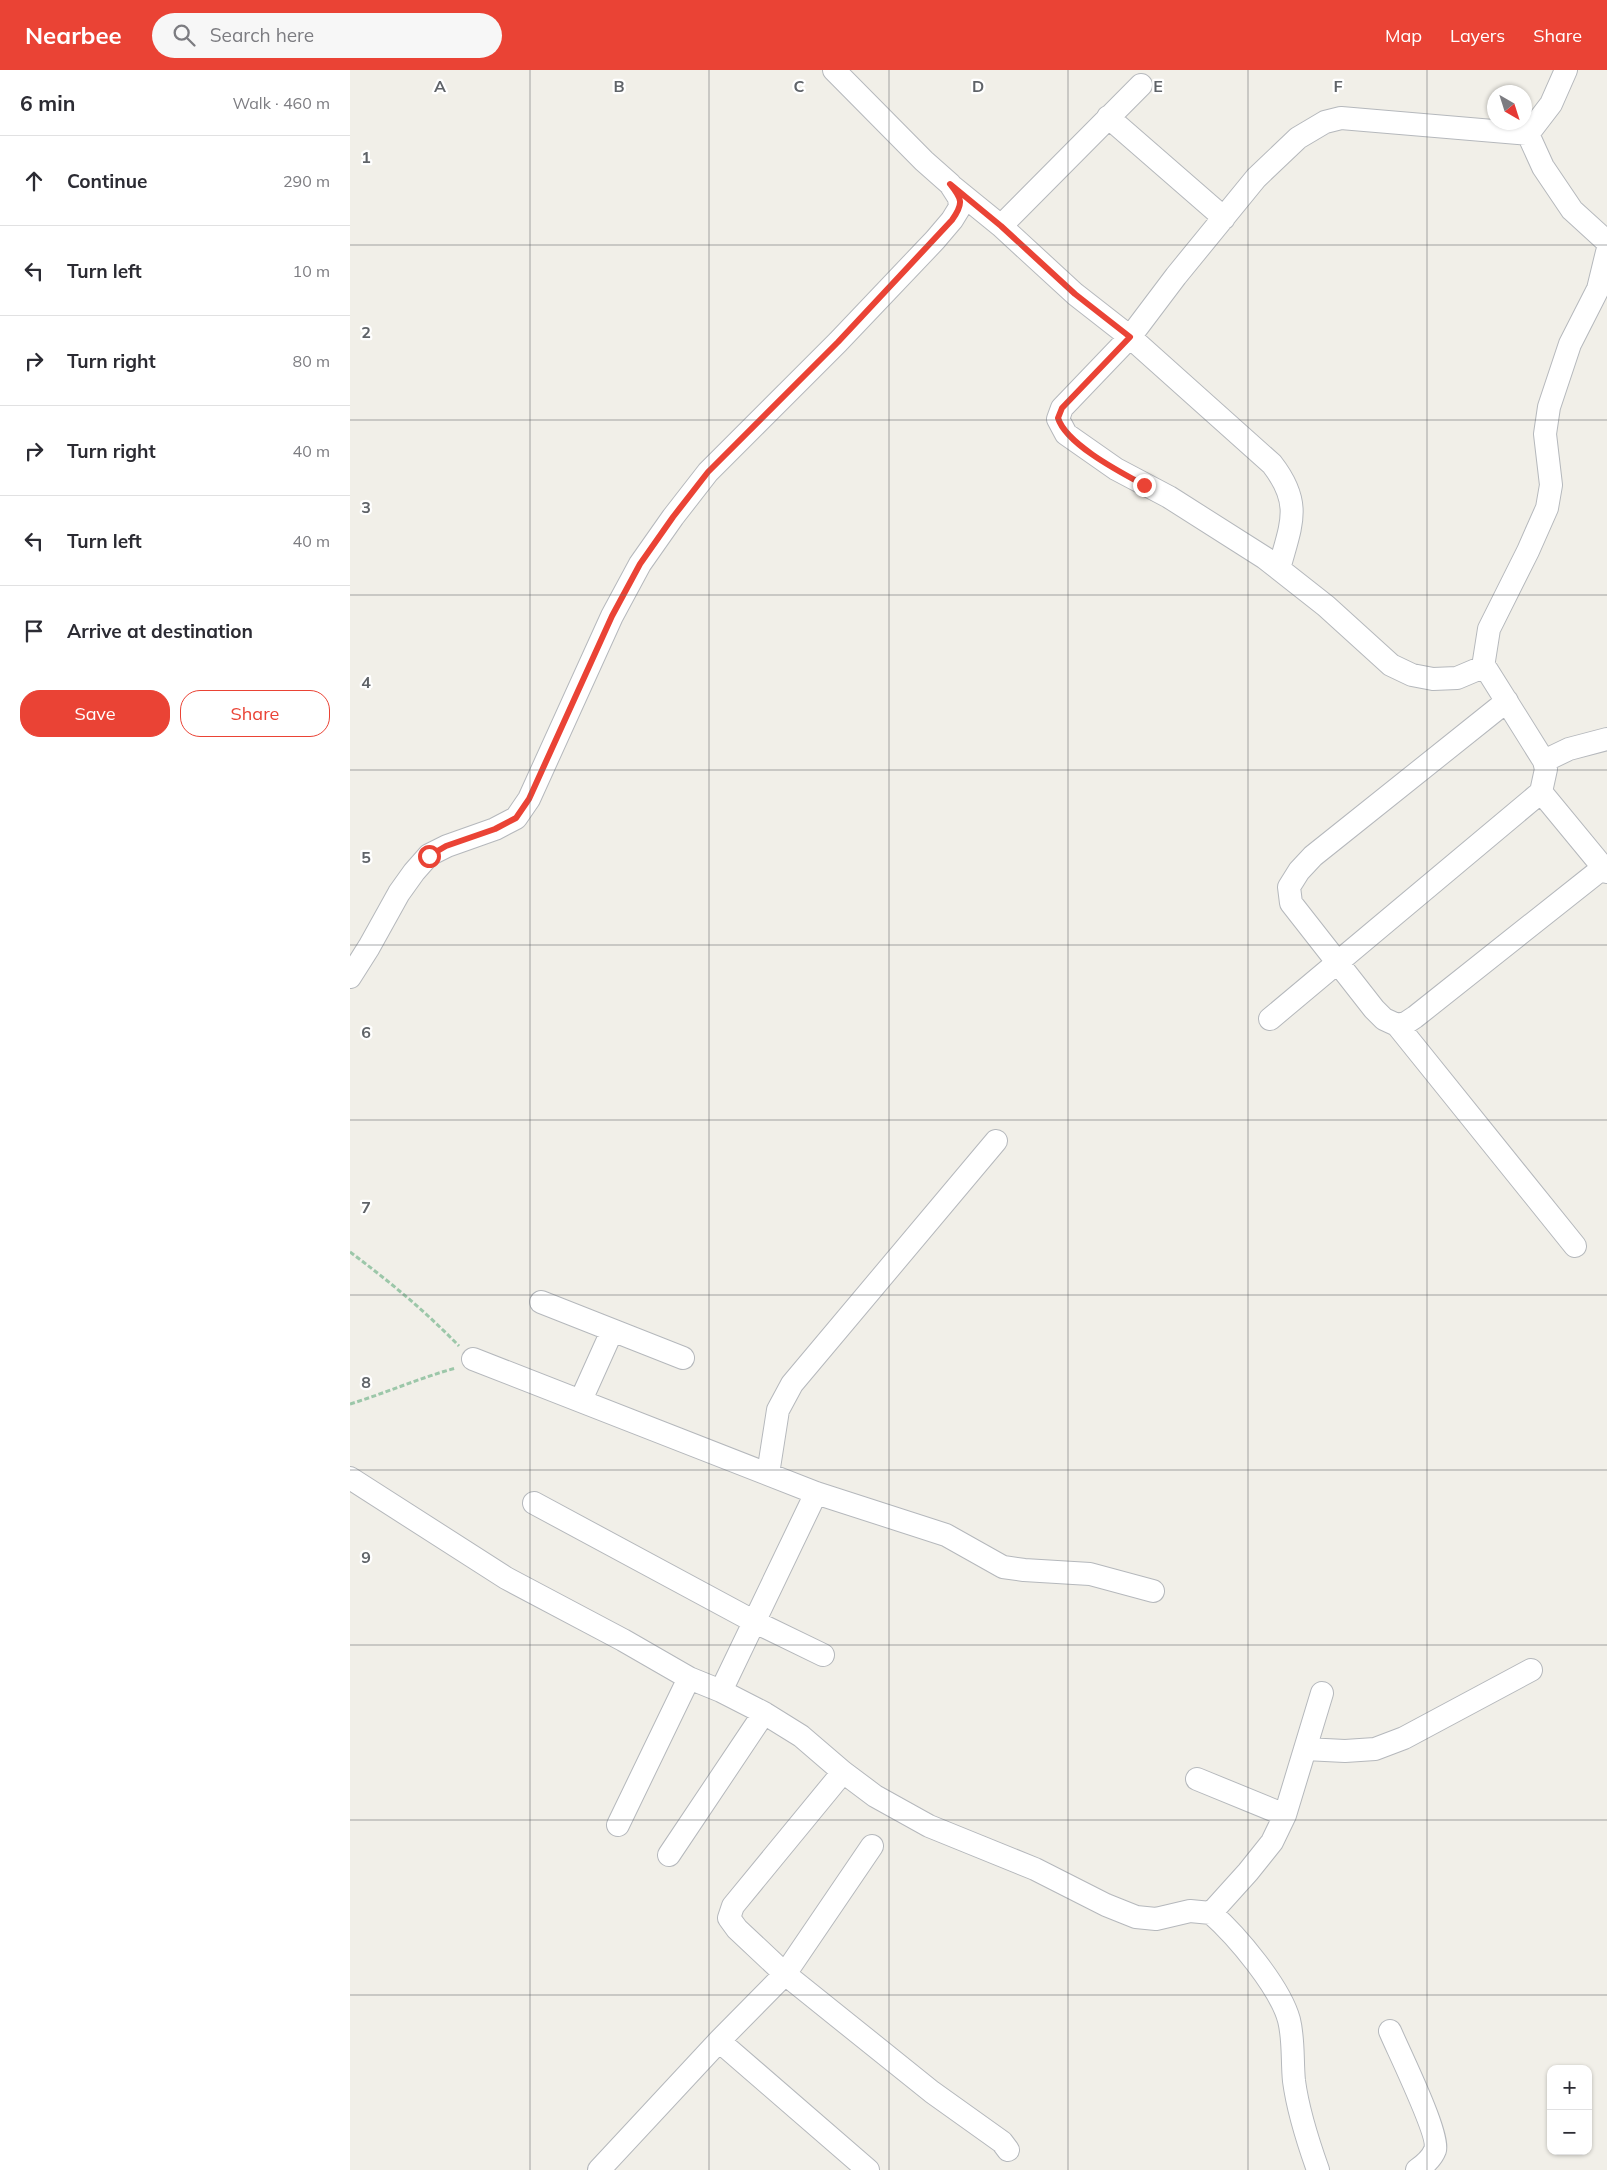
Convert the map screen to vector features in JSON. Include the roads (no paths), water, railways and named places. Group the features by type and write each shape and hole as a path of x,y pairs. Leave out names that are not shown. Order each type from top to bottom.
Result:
{"street":[{"path":"834,70 950,184 1001,226 1075,294 1130,337 1272,464 1283,478 1290,493 1293,509 1279,568"},
{"path":"1528,134 1551,104 1566,70"},
{"path":"1001,226 1141,85"},
{"path":"1108,117 1224,218"},
{"path":"1483,667 1457,678 1432,679 1412,675 1391,665 1326,606 1279,568 1217,526 1169,497 1116,469 1066,434 1060,426 1058,418 1062,408 1130,337 1176,276 1256,178 1298,138 1325,122 1341,118 1528,134"},
{"path":"1528,134 1543,167 1572,210 1607,242"},
{"path":"350,976 369,947 399,893 414,872 429,856 446,846 495,829 516,818 529,799 612,616 640,564 708,472 838,342 952,220 961,203 957,193 950,184"},
{"path":"1483,667 1489,629 1547,508 1551,485 1545,434 1549,407 1570,344 1598,289 1607,252"},
{"path":"1270,1019 1541,792 1546,769 1544,761 1492,676 1483,667"},
{"path":"1507,702 1312,856 1299,871 1289,887 1291,903 1337,962 1379,1014 1396,1025 1575,1246"},
{"path":"1544,761 1569,749 1607,739"},
{"path":"1396,1025 1406,1023 1415,1017 1605,870 1541,792"},
{"path":"768,1474 778,1410 792,1384 996,1141"},
{"path":"541,1302 683,1358"},
{"path":"581,1400 612,1331"},
{"path":"473,1359 581,1400 671,1438 816,1493 946,1535 1003,1567 1090,1574 1153,1591"},
{"path":"350,1478 506,1578 623,1640 689,1678 721,1691 764,1713 801,1736 843,1772 876,1796 929,1826 1035,1870 1106,1906 1136,1916 1156,1919 1190,1911 1211,1913 1238,1941 1275,1990 1289,2020 1294,2082 1308,2143 1318,2170"},
{"path":"721,1691 816,1493"},
{"path":"534,1504 755,1622 823,1655"},
{"path":"1305,1749 1345,1751 1375,1749 1404,1738 1531,1670"},
{"path":"618,1825 689,1678"},
{"path":"1211,1913 1272,1842 1285,1815 1322,1694"},
{"path":"669,1855 764,1713"},
{"path":"843,1772 733,1906 729,1918 737,1929 786,1974 932,2092 1002,2142 1008,2150"},
{"path":"1197,1779 1285,1815"},
{"path":"599,2170 719,2040 786,1974 872,1846"},
{"path":"1390,2031 1436,2143 1435,2151 1417,2170"},
{"path":"719,2040 868,2170"}]}
